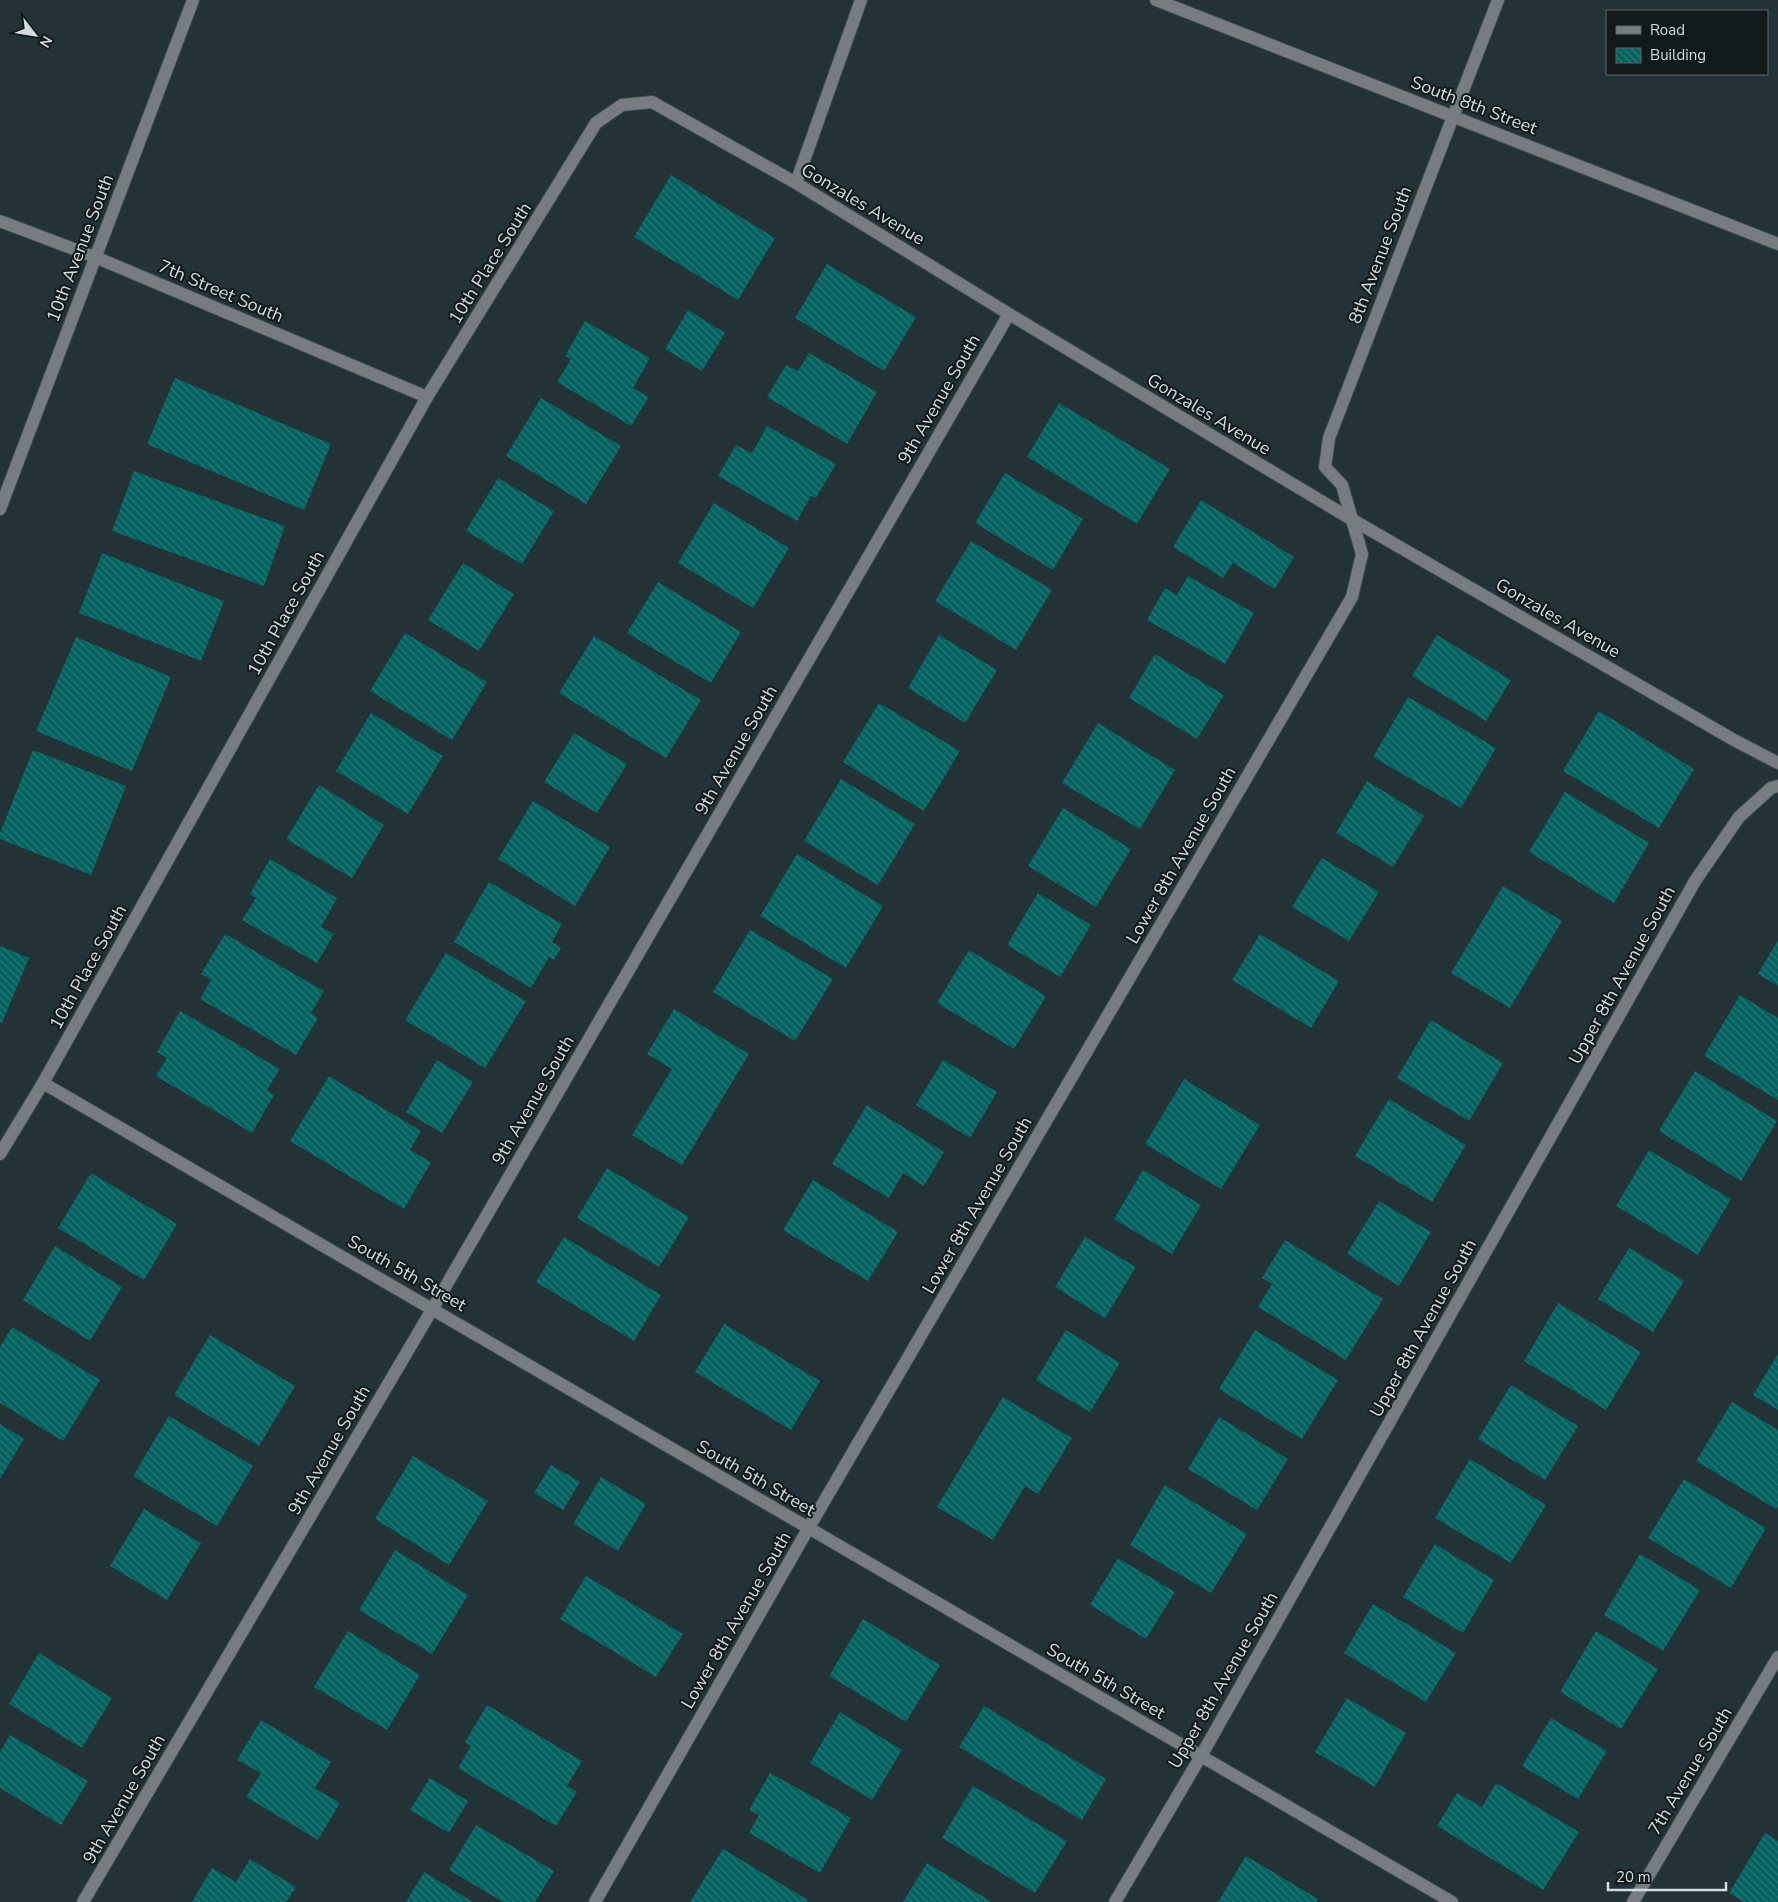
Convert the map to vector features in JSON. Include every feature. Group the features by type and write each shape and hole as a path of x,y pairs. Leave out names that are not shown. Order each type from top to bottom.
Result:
{"street":[{"name":"10th Avenue South","path":"0,509 193,0"},
{"path":"796,183 861,0"},
{"name":"South 8th Street","path":"1156,0 1778,244"},
{"name":"8th Avenue South","path":"1351,519 1342,485 1324,467 1329,438 1452,115 1498,0"},
{"name":"Gonzales Avenue","path":"622,105 652,102 796,183 1009,314 1351,519 1734,740 1778,763"},
{"name":"10th Place South","path":"0,1154 43,1083 428,396 596,123 622,105"},
{"name":"7th Street South","path":"0,221 95,257 428,396"},
{"name":"9th Avenue South","path":"84,1902 433,1308 1009,314"},
{"name":"Lower 8th Avenue South","path":"595,1902 808,1529 1352,597 1362,554 1351,519"},
{"name":"Upper 8th Avenue South","path":"1115,1902 1201,1756 1695,881 1739,816 1771,788 1778,786"},
{"name":"South 5th Street","path":"43,1083 1452,1902"},
{"name":"7th Avenue South","path":"1633,1902 1778,1657"}],"building":[{"path":"671,175 775,238 738,300 634,237"},
{"path":"827,264 916,317 884,371 795,318"},
{"path":"688,310 725,333 702,371 665,349"},
{"path":"585,321 650,358 633,388 649,397 631,426 557,382 571,359 565,356"},
{"path":"809,353 877,392 847,444 767,397 786,365 798,371"},
{"path":"175,378 331,444 304,510 147,444"},
{"path":"541,398 621,446 586,504 506,456"},
{"path":"1059,403 1170,469 1137,524 1027,457"},
{"path":"767,426 836,464 816,498 811,496 797,521 718,476 736,445 752,453"},
{"path":"134,471 285,526 264,586 112,531"},
{"path":"1005,473 1083,519 1053,570 975,523"},
{"path":"498,478 554,511 522,564 466,531"},
{"path":"1201,500 1294,557 1275,589 1233,563 1223,578 1173,547"},
{"path":"714,503 789,548 753,608 678,563"},
{"path":"971,541 1052,590 1016,650 935,601"},
{"path":"102,553 224,601 201,661 79,613"},
{"path":"463,563 514,594 479,651 428,620"},
{"path":"1188,576 1254,613 1225,664 1147,620 1165,588 1177,595"},
{"path":"658,582 741,632 711,683 627,633"},
{"path":"405,633 487,682 452,740 370,691"},
{"path":"939,635 997,670 965,723 908,688"},
{"path":"1437,635 1511,680 1486,721 1412,676"},
{"path":"594,636 701,700 666,758 559,693"},
{"path":"76,637 171,677 132,771 36,731"},
{"path":"1155,654 1224,695 1197,739 1129,698"},
{"path":"1408,697 1496,748 1461,808 1373,757"},
{"path":"879,703 960,751 924,811 843,762"},
{"path":"1599,711 1694,769 1659,828 1563,771"},
{"path":"371,713 443,756 408,814 336,771"},
{"path":"1098,723 1175,770 1140,829 1062,783"},
{"path":"574,733 627,764 597,813 544,782"},
{"path":"33,750 126,786 91,875 0,839 0,833"},
{"path":"841,779 915,824 878,885 804,841"},
{"path":"1367,781 1424,816 1393,867 1336,833"},
{"path":"319,785 384,825 352,878 286,839"},
{"path":"1565,792 1649,843 1614,903 1529,852"},
{"path":"533,801 610,847 575,906 498,859"},
{"path":"1063,808 1131,849 1096,907 1028,866"},
{"path":"797,854 883,906 846,968 760,916"},
{"path":"1322,858 1379,892 1349,941 1292,907"},
{"path":"270,859 337,898 321,927 334,934 317,963 242,920 256,898 250,894"},
{"path":"489,882 562,924 552,942 561,948 554,960 549,957 531,988 454,942"},
{"path":"1503,886 1562,921 1510,1008 1451,973"},
{"path":"1038,893 1091,925 1060,977 1007,945"},
{"path":"750,930 833,979 795,1041 713,992"},
{"path":"225,934 324,991 311,1013 318,1018 296,1055 200,999 211,980 201,974"},
{"path":"1260,934 1339,981 1311,1028 1232,980"},
{"path":"1778,940 1778,986 1758,974"},
{"path":"0,946 29,958 2,1023 0,1022"},
{"path":"969,950 1046,996 1014,1049 937,1003"},
{"path":"446,953 526,1001 485,1068 405,1020"},
{"path":"1740,995 1778,1018 1778,1100 1704,1056"},
{"path":"674,1009 749,1054 682,1165 632,1135 672,1069 647,1054"},
{"path":"180,1011 280,1069 267,1090 274,1095 252,1133 156,1076 167,1058 157,1052"},
{"path":"1431,1020 1503,1063 1469,1121 1397,1078"},
{"path":"437,1060 473,1082 442,1133 406,1112"},
{"path":"943,1060 997,1092 970,1138 916,1105"},
{"path":"1695,1071 1777,1121 1741,1181 1659,1131"},
{"path":"329,1076 421,1131 410,1150 431,1162 404,1209 290,1141"},
{"path":"1184,1079 1260,1125 1221,1189 1145,1144"},
{"path":"1389,1099 1466,1145 1432,1202 1355,1156"},
{"path":"867,1105 944,1152 924,1186 903,1173 889,1198 832,1164"},
{"path":"1649,1150 1731,1199 1698,1255 1616,1206"},
{"path":"607,1168 689,1217 659,1267 577,1218"},
{"path":"1143,1170 1201,1205 1172,1254 1114,1219"},
{"path":"91,1173 177,1224 144,1280 58,1228"},
{"path":"813,1180 898,1232 868,1281 783,1230"},
{"path":"1379,1201 1431,1232 1399,1286 1347,1254"},
{"path":"564,1237 661,1295 634,1341 536,1282"},
{"path":"1085,1237 1136,1267 1105,1318 1055,1287"},
{"path":"1285,1240 1383,1299 1346,1360 1258,1307 1272,1284 1262,1278"},
{"path":"55,1246 122,1287 90,1341 23,1300"},
{"path":"1629,1248 1684,1281 1653,1332 1598,1299"},
{"path":"1558,1303 1641,1352 1606,1410 1524,1361"},
{"path":"724,1324 820,1381 791,1430 695,1372"},
{"path":"12,1327 100,1380 63,1441 0,1403 0,1347"},
{"path":"1066,1330 1120,1363 1090,1412 1036,1380"},
{"path":"1255,1330 1338,1380 1302,1439 1219,1389"},
{"path":"210,1335 295,1386 259,1446 174,1395"},
{"path":"1778,1354 1778,1410 1753,1395"},
{"path":"1511,1385 1578,1426 1545,1480 1478,1439"},
{"path":"1003,1397 1072,1438 1038,1494 1025,1486 993,1540 937,1507"},
{"path":"1732,1402 1778,1430 1778,1506 1776,1509 1696,1461"},
{"path":"169,1416 253,1466 217,1526 133,1476"},
{"path":"1219,1417 1288,1459 1257,1510 1188,1469"},
{"path":"0,1424 24,1439 0,1479"},
{"path":"413,1456 488,1501 449,1565 375,1519"},
{"path":"1470,1459 1546,1505 1511,1563 1435,1518"},
{"path":"551,1465 580,1482 563,1510 534,1493"},
{"path":"601,1477 646,1504 618,1551 573,1524"},
{"path":"1684,1479 1766,1528 1731,1588 1648,1538"},
{"path":"1165,1485 1247,1534 1211,1593 1130,1545"},
{"path":"144,1509 201,1543 167,1600 110,1566"},
{"path":"1435,1544 1494,1580 1463,1633 1403,1597"},
{"path":"395,1550 468,1595 432,1654 359,1610"},
{"path":"1640,1554 1700,1590 1663,1651 1604,1615"},
{"path":"1118,1558 1175,1592 1146,1639 1090,1605"},
{"path":"586,1576 683,1634 656,1677 560,1619"},
{"path":"1373,1604 1456,1653 1426,1702 1344,1653"},
{"path":"863,1619 940,1665 906,1722 829,1676"},
{"path":"348,1631 420,1675 387,1730 314,1687"},
{"path":"1596,1631 1658,1669 1621,1729 1560,1692"},
{"path":"39,1653 112,1698 82,1748 9,1704"},
{"path":"1347,1698 1406,1733 1375,1787 1315,1752"},
{"path":"487,1705 582,1761 567,1786 577,1792 556,1826 458,1768 471,1746 465,1742"},
{"path":"984,1706 1106,1779 1082,1820 959,1747"},
{"path":"840,1712 902,1750 872,1800 810,1763"},
{"path":"1551,1718 1607,1751 1578,1799 1522,1766"},
{"path":"261,1720 331,1762 315,1788 340,1803 318,1840 246,1797 261,1773 237,1760"},
{"path":"10,1735 88,1781 61,1825 0,1788 0,1752"},
{"path":"770,1773 851,1818 820,1873 749,1833 759,1815 749,1810"},
{"path":"430,1778 468,1801 449,1833 410,1810"},
{"path":"1496,1783 1579,1832 1543,1890 1437,1826 1457,1793 1482,1807"},
{"path":"973,1786 1067,1841 1035,1893 942,1838"},
{"path":"476,1825 554,1871 535,1902 503,1902 449,1870"},
{"path":"1765,1833 1778,1841 1778,1902 1744,1902 1729,1893"},
{"path":"723,1849 808,1900 806,1902 690,1902"},
{"path":"1246,1856 1318,1899 1316,1902 1218,1902"},
{"path":"250,1859 296,1887 286,1902 192,1902 212,1868 236,1882"},
{"path":"927,1863 992,1902 903,1902"},
{"path":"424,1872 473,1902 406,1902"}]}
